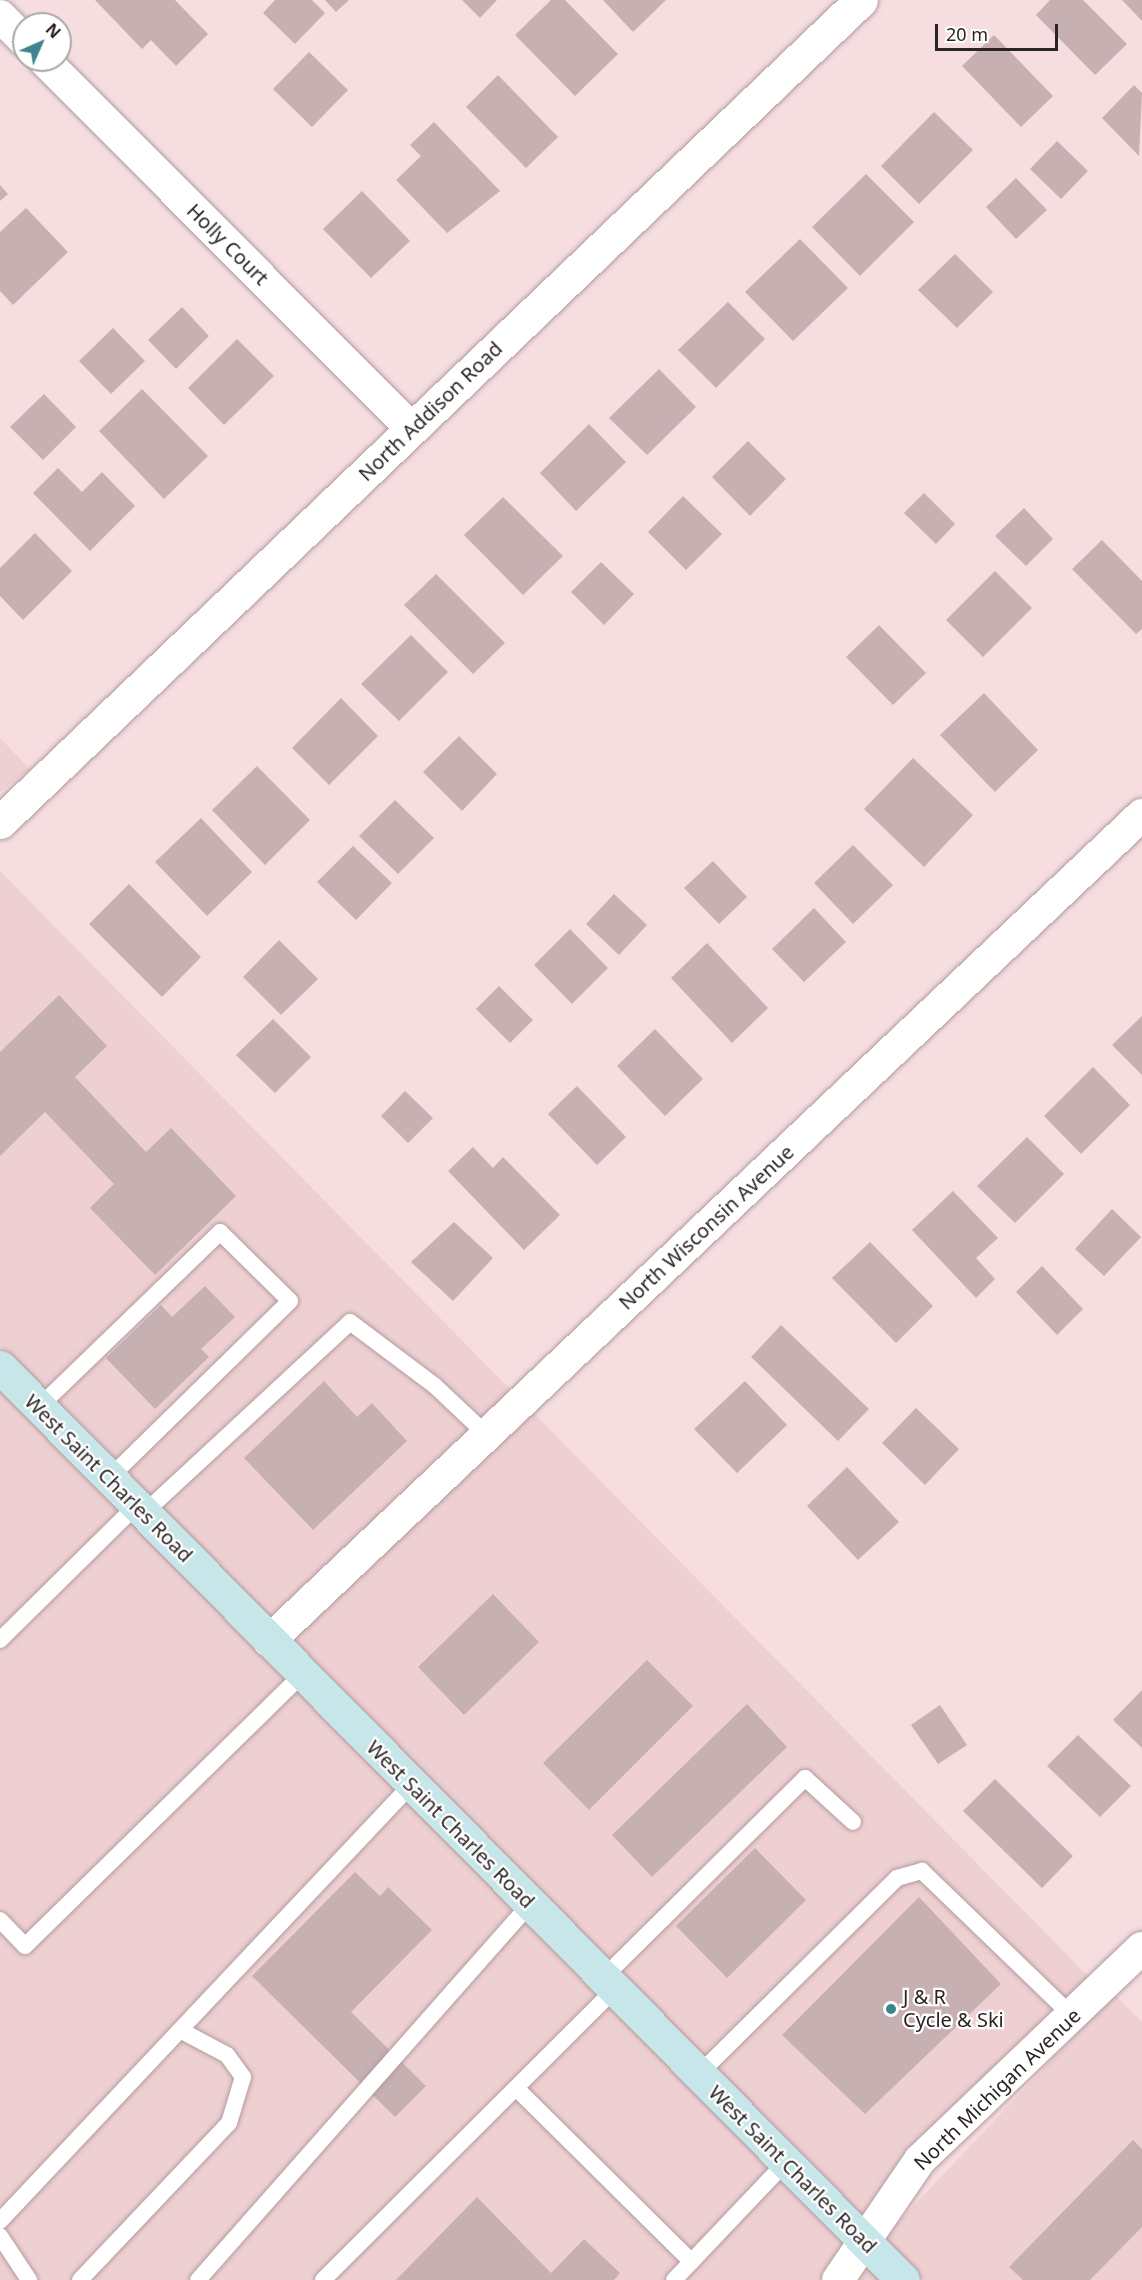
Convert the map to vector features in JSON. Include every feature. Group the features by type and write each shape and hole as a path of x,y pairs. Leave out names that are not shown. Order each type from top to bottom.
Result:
{"main road":[{"name":"West Saint Charles Road","path":"0,1368 903,2280"}],"street":[{"name":"North Addison Road","path":"0,822 861,0"},
{"path":"0,16 12,28"},
{"name":"Holly Court","path":"56,72 411,428"},
{"name":"North Wisconsin Avenue","path":"270,1641 1142,814"},
{"name":"North Michigan Avenue","path":"838,2280 920,2160 1142,1948"}],"lane":[{"path":"39,1407 220,1232 290,1301 109,1478"},
{"path":"0,1640 140,1510 350,1323 434,1385 487,1435"},
{"path":"0,1920 25,1946 303,1674"},
{"path":"323,2280 516,2088 609,1983 806,1778 853,1822"},
{"path":"0,2221 412,1784"},
{"path":"699,2074 897,1878 922,1871 1071,2015"},
{"path":"198,2280 530,1904"},
{"path":"80,2280 228,2123 243,2077 227,2055 180,2030"},
{"path":"516,2088 692,2262"},
{"path":"674,2280 786,2162"},
{"path":"0,2236 29,2280"}],"shaded area":[{"path":"0,738 30,769 0,792"},
{"path":"0,871 1090,1978 864,2218 0,1346"},
{"path":"0,1383 883,2280 0,2280"},
{"path":"1114,1994 1142,2022 1142,2280 924,2280 883,2238"}],"building":[{"path":"95,0 175,0 208,34 176,66 151,40 142,49"},
{"path":"275,0 312,0 325,13 295,44 263,13"},
{"path":"325,0 349,0 336,12"},
{"path":"462,0 497,0 480,18"},
{"path":"551,0 565,0 618,54 575,96 515,35"},
{"path":"603,0 666,0 633,32"},
{"path":"1050,0 1083,0 1127,44 1095,75 1036,15"},
{"path":"1122,0 1142,0 1142,21"},
{"path":"994,35 1053,96 1021,127 962,66"},
{"path":"309,52 348,90 312,127 273,89"},
{"path":"498,75 558,137 526,168 466,107"},
{"path":"1134,85 1142,93 1139,156 1102,118"},
{"path":"934,112 973,150 919,204 881,166"},
{"path":"434,122 500,191 447,233 396,180 421,156 410,145"},
{"path":"1057,141 1088,171 1061,199 1030,169"},
{"path":"866,174 914,222 860,276 812,227"},
{"path":"1016,178 1047,210 1016,239 986,207"},
{"path":"0,185 8,194 0,201"},
{"path":"362,191 410,241 371,278 323,229"},
{"path":"26,208 68,252 13,305 0,291 0,232"},
{"path":"800,239 848,288 793,341 745,292"},
{"path":"955,254 993,292 957,328 918,290"},
{"path":"728,302 765,339 716,388 678,350"},
{"path":"182,307 209,336 176,369 148,340"},
{"path":"113,328 145,361 111,394 79,361"},
{"path":"237,339 274,376 224,425 188,388"},
{"path":"659,369 696,407 647,455 609,418"},
{"path":"142,389 208,456 164,499 99,431"},
{"path":"44,394 76,427 43,460 10,427"},
{"path":"589,424 626,462 576,511 540,473"},
{"path":"748,441 786,479 750,516 712,477"},
{"path":"58,468 82,492 102,472 135,506 90,551 33,493"},
{"path":"924,493 955,524 936,544 904,513"},
{"path":"683,496 722,534 686,570 648,532"},
{"path":"503,497 563,556 523,595 464,535"},
{"path":"1024,508 1053,539 1026,566 995,536"},
{"path":"35,533 72,571 23,620 0,596 0,568"},
{"path":"1102,540 1142,581 1142,629 1136,634 1072,569"},
{"path":"601,562 634,594 604,625 571,592"},
{"path":"995,571 1032,608 983,657 946,620"},
{"path":"436,574 505,643 473,674 404,605"},
{"path":"879,625 926,673 893,705 846,657"},
{"path":"411,635 448,672 399,721 361,684"},
{"path":"984,693 1038,750 995,792 940,735"},
{"path":"341,698 378,736 329,785 292,748"},
{"path":"459,736 497,774 462,811 423,772"},
{"path":"913,758 973,815 924,867 864,809"},
{"path":"257,766 310,820 265,865 212,810"},
{"path":"395,800 434,838 398,874 359,836"},
{"path":"201,818 252,872 207,916 155,862"},
{"path":"853,845 893,885 853,924 814,883"},
{"path":"353,846 392,883 356,920 317,882"},
{"path":"713,861 747,897 719,924 684,888"},
{"path":"129,884 201,957 162,997 89,924"},
{"path":"614,894 647,925 619,955 586,924"},
{"path":"814,908 846,942 804,982 772,949"},
{"path":"570,929 608,968 572,1004 534,965"},
{"path":"279,940 318,979 281,1015 243,977"},
{"path":"707,943 768,1008 732,1043 671,978"},
{"path":"499,986 533,1020 510,1043 476,1009"},
{"path":"59,995 107,1046 75,1077 146,1152 171,1128 236,1196 155,1275 90,1208 114,1184 45,1112 0,1156 0,1052"},
{"path":"1142,1016 1142,1075 1112,1045"},
{"path":"273,1019 311,1057 275,1093 236,1055"},
{"path":"655,1029 703,1079 665,1116 617,1066"},
{"path":"1093,1067 1130,1105 1081,1154 1044,1116"},
{"path":"577,1086 626,1137 597,1165 548,1114"},
{"path":"405,1091 433,1118 408,1143 381,1116"},
{"path":"1027,1137 1064,1174 1015,1223 977,1186"},
{"path":"473,1147 493,1168 503,1157 560,1215 524,1250 448,1171"},
{"path":"953,1191 998,1238 976,1258 995,1279 976,1298 912,1230"},
{"path":"1112,1209 1141,1237 1104,1276 1075,1249"},
{"path":"454,1222 493,1258 453,1301 411,1262"},
{"path":"870,1242 933,1306 896,1343 832,1278"},
{"path":"1042,1266 1083,1309 1057,1335 1016,1292"},
{"path":"205,1286 235,1317 201,1349 209,1357 155,1409 106,1358 161,1305 172,1317"},
{"path":"781,1325 869,1409 838,1441 751,1357"},
{"path":"324,1381 357,1417 372,1403 407,1441 313,1530 244,1458"},
{"path":"745,1381 787,1425 737,1473 694,1429"},
{"path":"916,1408 959,1449 925,1485 882,1443"},
{"path":"847,1467 899,1522 858,1560 807,1506"},
{"path":"493,1594 539,1642 464,1715 418,1667"},
{"path":"647,1660 693,1706 589,1810 543,1763"},
{"path":"1142,1690 1142,1748 1113,1720"},
{"path":"747,1704 787,1747 652,1877 612,1835"},
{"path":"940,1705 967,1745 938,1764 911,1725"},
{"path":"1078,1735 1131,1786 1100,1817 1047,1766"},
{"path":"995,1779 1073,1856 1042,1888 963,1811"},
{"path":"755,1848 806,1900 727,1978 676,1926"},
{"path":"355,1872 380,1896 388,1887 432,1930 351,2012 426,2086 395,2117 252,1976"},
{"name":"J & R Cycle & Ski","path":"919,1897 1001,1984 865,2114 782,2035"},
{"path":"1133,2140 1142,2149 1142,2227 1090,2280 1023,2280 1009,2267"},
{"path":"477,2197 551,2273 584,2239 620,2273 614,2280 396,2280"}],"place":[{"name":"J & R Cycle & Ski","path":"891,2009"}]}
